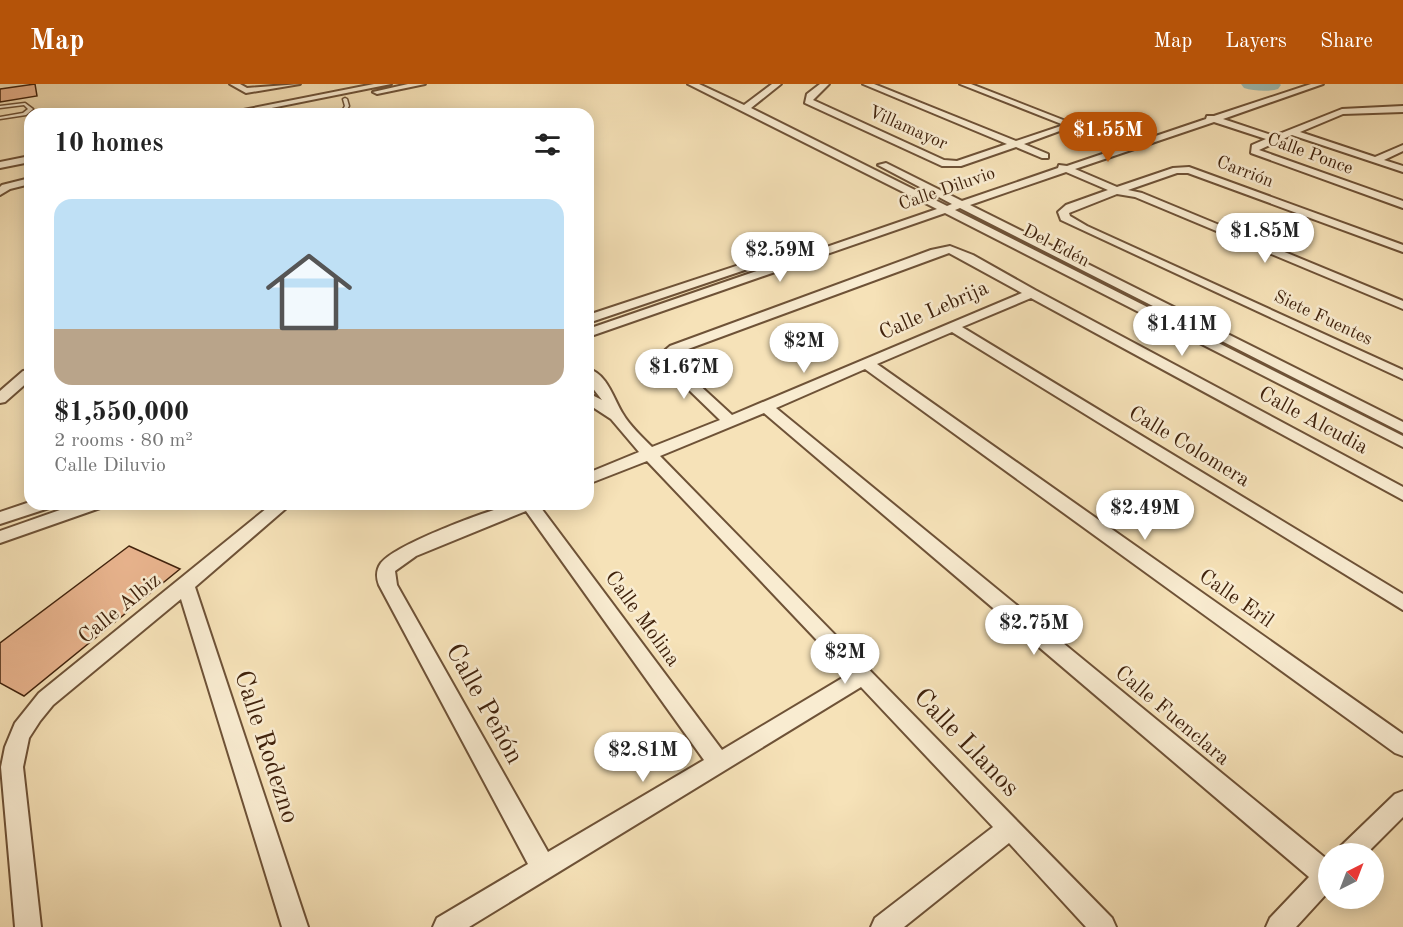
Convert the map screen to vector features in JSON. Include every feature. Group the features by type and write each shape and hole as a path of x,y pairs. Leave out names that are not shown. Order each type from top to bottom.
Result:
{"street":[{"path":"234,84 246,92 296,84"},
{"path":"259,108 387,84"},
{"path":"296,108 421,84"},
{"name":"Del Edén","path":"692,84 737,100"},
{"name":"Del Edén","path":"708,84 1403,442"},
{"path":"748,106 777,84"},
{"name":"Villamayor","path":"825,84 810,96 808,101 942,163 958,164 1019,144"},
{"path":"867,84 1045,156"},
{"path":"964,84 1072,125 1019,144"},
{"path":"1212,116 1296,84"},
{"name":"Calle Diluvio","path":"594,331 942,204 962,204 1066,165 1212,116 1224,116 1318,84"},
{"name":"Del Edén","path":"748,106 942,204"},
{"name":"Calle Ponce","path":"1403,109 1350,110 1283,135 1255,147 1254,151 1403,205"},
{"path":"594,317 1066,165 1201,115 1212,116 1403,169"},
{"path":"1224,116 1283,135"},
{"path":"1376,160 1403,148"},
{"path":"0,157 24,152"},
{"path":"0,165 24,160"},
{"path":"1066,165 1403,305"},
{"name":"Carrión","path":"1123,189 1176,170 1201,173 1403,249"},
{"path":"0,192 6,187 24,182"},
{"name":"Siete Fuentes","path":"1123,189 1070,207 1063,212 1065,218 1403,375"},
{"name":"Del Edén","path":"962,204 1403,428"},
{"name":"Calle Alcudia","path":"730,421 667,363 663,358 666,354 924,256 950,249 969,257 1031,293 1403,494"},
{"name":"Calle Lebrija","path":"594,477 766,407 1031,293"},
{"name":"Calle Colomera","path":"953,327 1403,603"},
{"name":"Calle Eril","path":"867,364 1403,746"},
{"path":"2,390 24,377"},
{"path":"594,380 608,395 616,416"},
{"path":"594,401 616,416"},
{"name":"Calle Fuenclara","path":"766,407 1318,867"},
{"name":"Calle Llanos","path":"616,416 649,454 1103,927"},
{"path":"0,518 25,510"},
{"path":"0,537 77,510"},
{"name":"Calle Albiz","path":"28,927 12,767 14,749 20,732 33,712 75,674 276,510"},
{"name":"Calle Peñón","path":"514,510 413,550 388,565 385,575 388,585 543,867"},
{"name":"Calle Molina","path":"533,510 718,762"},
{"name":"Calle Rodezno","path":"185,584 295,927"},
{"path":"446,927 863,676"},
{"path":"1360,843 1403,802"},
{"path":"884,927 1010,828"},
{"path":"1279,927 1318,885"}],"lane":[{"path":"345,99 346,108"},
{"path":"0,107 25,104 29,108"},
{"path":"0,118 24,114"}],"building":[{"path":"35,84 37,96 0,102 0,89"},
{"path":"129,546 180,569 24,696 0,683 0,643"}],"waterway":[{"path":"1250,84 1272,85"}]}
